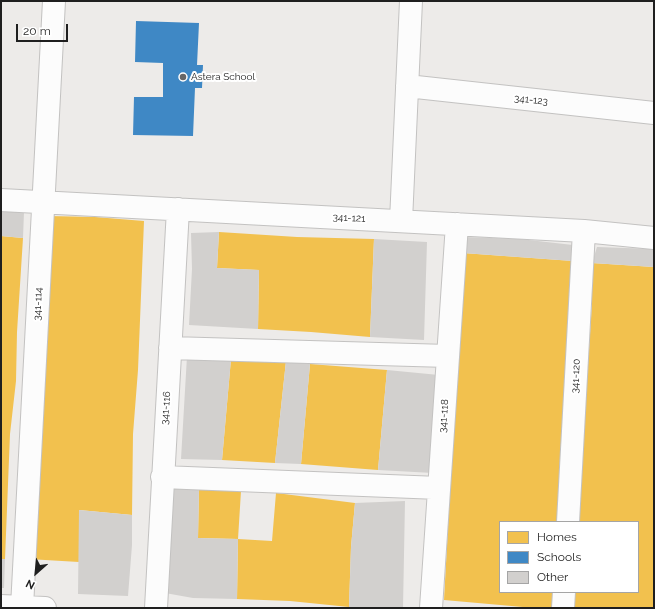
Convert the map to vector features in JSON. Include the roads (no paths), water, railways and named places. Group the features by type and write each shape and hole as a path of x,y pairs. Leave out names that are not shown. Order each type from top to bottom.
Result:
{"street":[{"name":"341-114","path":"11,606 43,202 54,1"},
{"path":"401,221 411,1"},
{"name":"341-123","path":"407,86 654,113"},
{"name":"341-121","path":"1,200 584,231 654,238"},
{"name":"341-116","path":"156,608 162,477 178,209"},
{"name":"341-118","path":"431,608 457,224"},
{"name":"341-120","path":"568,521 584,231"},
{"path":"170,348 448,356"},
{"path":"162,477 439,488"},
{"path":"563,608 564,593"},
{"path":"11,606 46,608"}],"place":[{"name":"Astera School","path":"183,77"}]}
